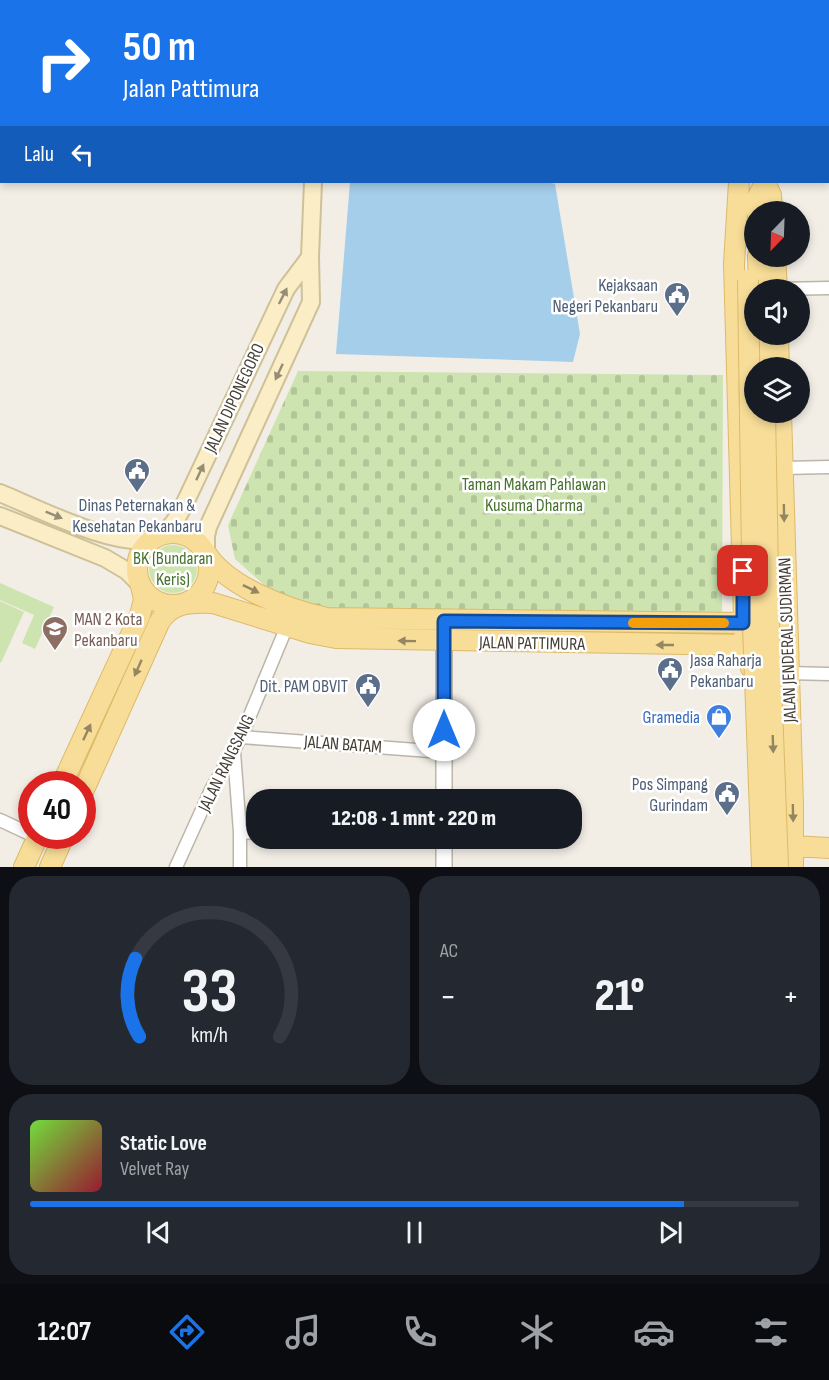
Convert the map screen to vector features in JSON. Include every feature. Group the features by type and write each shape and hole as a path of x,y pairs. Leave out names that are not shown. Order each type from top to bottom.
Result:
{"main road":[{"name":"JALAN DIPONEGORO","path":"206,553 208,527 311,302 310,257 314,183"},
{"path":"757,201 765,183"},
{"path":"765,183 771,201"},
{"path":"740,186 754,279"},
{"path":"740,186 734,264 751,843 767,866"},
{"name":"JALAN DIPONEGORO","path":"157,537 179,516 286,289 310,257"},
{"path":"755,345 753,626 767,866"},
{"path":"765,423 768,627 767,866"},
{"name":"JALAN JENDERAL SUDIRMAN","path":"781,423 793,867"},
{"path":"0,493 111,537 132,540 172,533 183,534 200,544 206,553 209,563 206,585 199,595 171,608 164,614 92,771"},
{"path":"0,516 105,558 128,571 148,594 158,601 180,604"},
{"path":"68,771 140,615 144,595 137,567 139,556 144,547 157,537"},
{"path":"744,645 751,661 753,698 755,702 764,706 773,704 780,692 777,568 784,550"},
{"name":"JALAN PATTIMURA","path":"206,553 212,563 231,579 315,616 339,620 743,623"},
{"name":"JALAN PATTIMURA","path":"180,604 213,603 287,626 336,638 744,645"},
{"path":"767,866 793,846 829,848"},
{"path":"24,867 30,849"},
{"path":"51,867 59,849"}],"street":[{"path":"810,288 829,288"},
{"path":"783,468 829,467"},
{"path":"444,621 444,789"},
{"name":"JALAN RANGSANG","path":"176,867 211,790 241,737 287,626"},
{"path":"788,673 829,674"},
{"name":"JALAN BATAM","path":"241,737 444,752"},
{"path":"234,752 240,832 240,867"},
{"path":"0,820 18,828"},
{"path":"240,832 246,832"},
{"path":"444,849 444,867"}],"green space":[{"name":"Taman Makam Pahlawan Kusuma Dharma","path":"298,371 723,375 722,617 336,613 273,593 235,559 228,525"},
{"name":"BK (Bundaran Keris)","path":"173,545 190,552 197,569 190,586 173,593 156,586 149,569 156,552"},
{"path":"0,583 54,607 35,649 22,643 34,615 0,600"},
{"path":"0,601 24,612 1,663 0,662"}],"water":[{"path":"350,183 555,184 580,334 573,362 336,354"}],"slow traffic":[{"path":"633,623 724,623"}],"place":[{"name":"Kejaksaan Negeri Pekanbaru","path":"677,318"},
{"name":"Dinas Peternakan & Kesehatan Pekanbaru","path":"137,494"},
{"name":"MAN 2 Kota Pekanbaru","path":"55,652"},
{"name":"Jasa Raharja Pekanbaru","path":"670,693"},
{"name":"Dit. PAM OBVIT","path":"368,709"},
{"name":"Gramedia","path":"719,740"},
{"name":"Pos Simpang Gurindam","path":"727,817"}],"route":[{"path":"444,730 444,621 743,623 743,571"}]}
